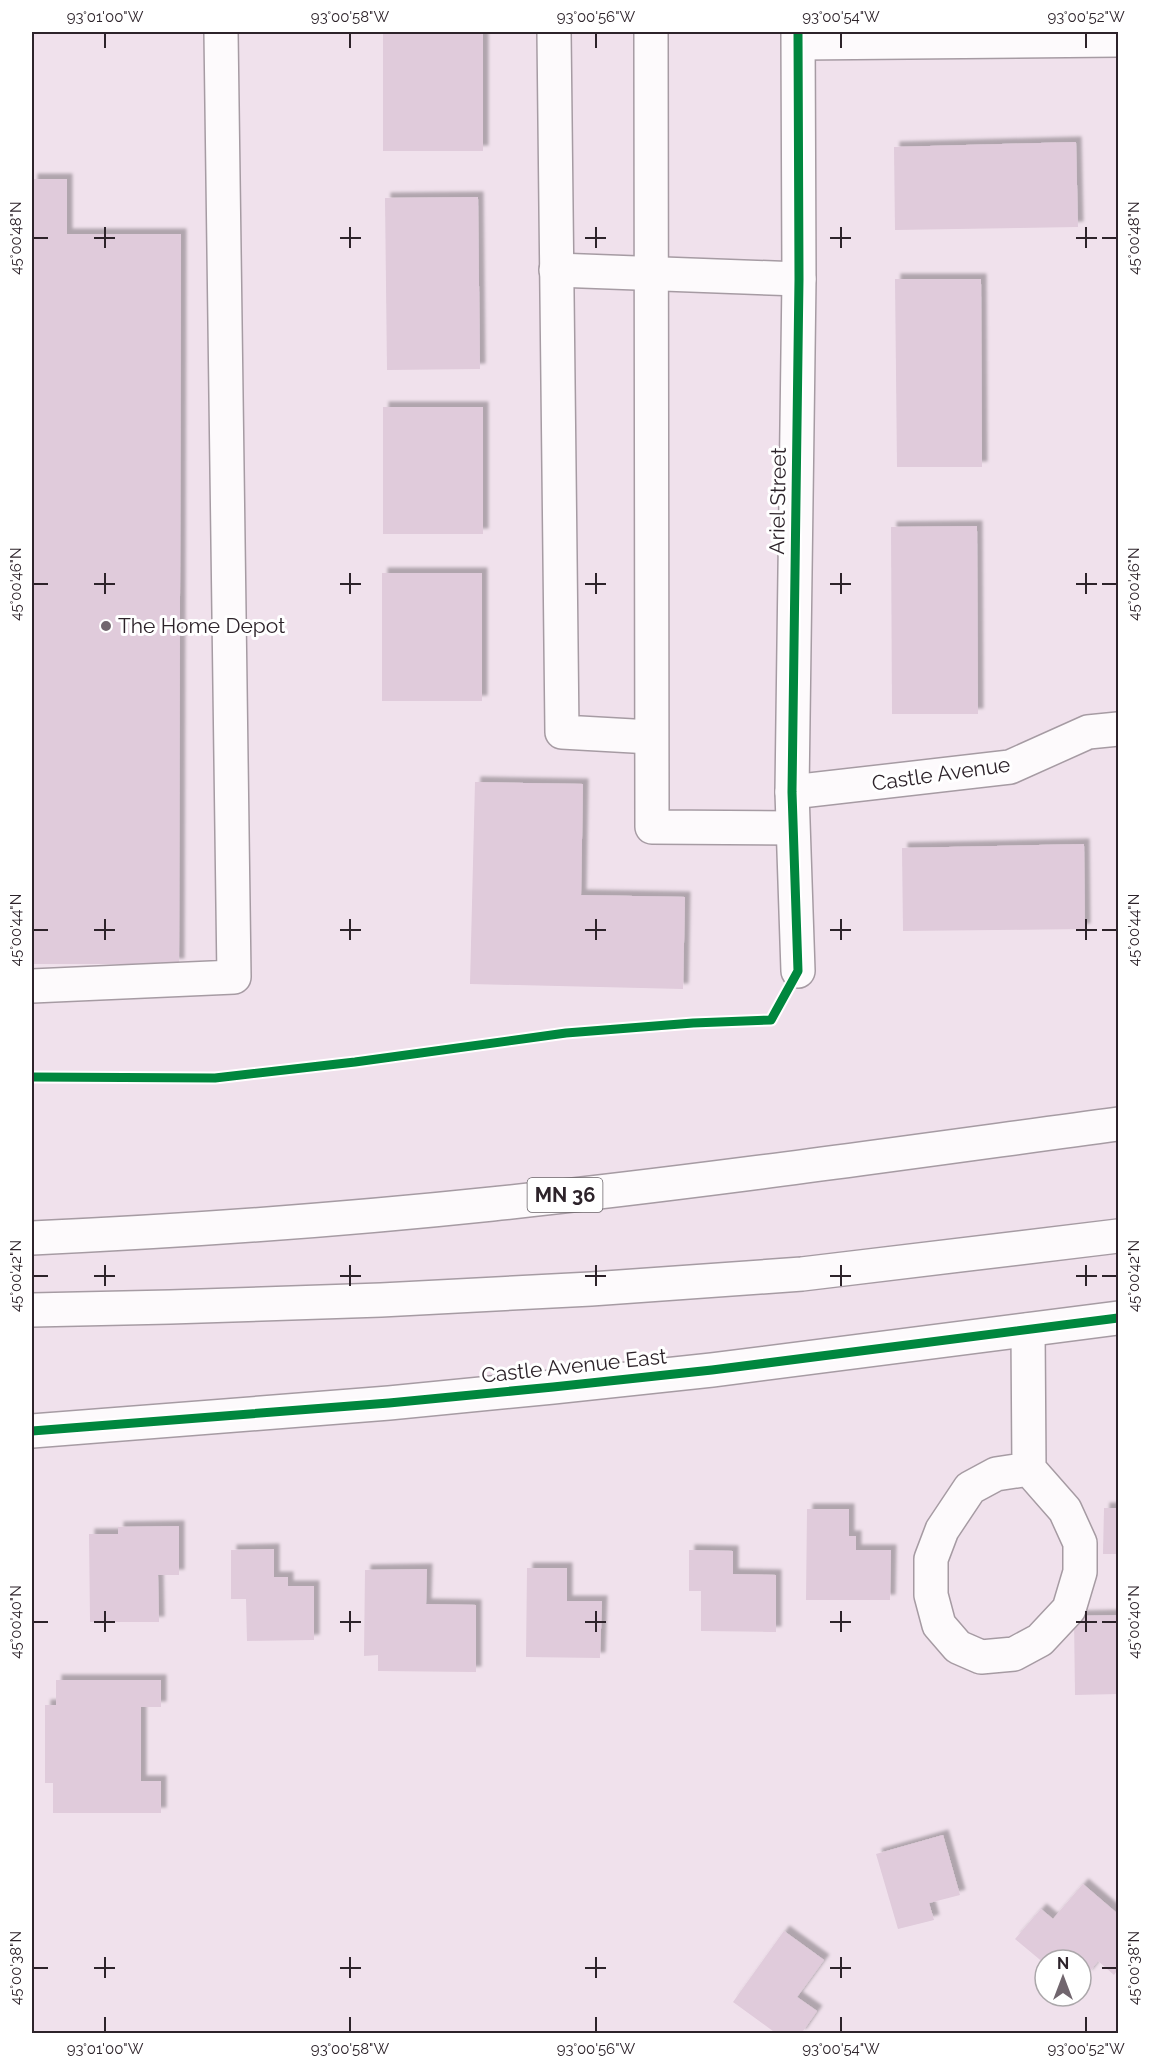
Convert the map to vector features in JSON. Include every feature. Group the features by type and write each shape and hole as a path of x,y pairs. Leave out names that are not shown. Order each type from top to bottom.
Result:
{"main road":[{"path":"32,986 234,977 221,32"},
{"path":"554,32 562,732 651,738"},
{"path":"651,32 652,826 792,828"},
{"path":"798,37 1119,40"},
{"name":"Ariel Street","path":"798,37 799,279 792,792 798,971"},
{"path":"556,270 799,279"},
{"name":"Castle Avenue","path":"792,792 1010,767 1088,732 1119,729"},
{"name":"MN 36","path":"32,1238 204,1229 494,1204 813,1166 1119,1124"},
{"path":"32,1310 369,1300 603,1288 802,1274 1119,1236"},
{"name":"Castle Avenue East","path":"32,1431 389,1403 541,1388 711,1370 1119,1318"},
{"path":"1028,1330 1029,1469 1065,1510 1080,1543 1080,1572 1069,1609 1040,1640 1014,1654 981,1657 958,1647 939,1625 931,1595 931,1559 942,1530 970,1488 996,1474 1029,1469"}],"building":[{"path":"383,32 483,32 483,151 383,151"},
{"path":"1076,142 1078,227 895,230 894,147"},
{"name":"The Home Depot","path":"32,179 67,179 67,234 181,234 179,964 32,964"},
{"path":"478,197 480,369 387,370 385,198"},
{"path":"895,279 981,279 982,467 897,467"},
{"path":"383,407 483,407 483,534 383,534"},
{"path":"977,526 978,714 892,714 891,527"},
{"path":"382,573 482,573 482,701 382,701"},
{"path":"475,782 583,784 581,895 685,897 683,989 470,984"},
{"path":"1084,844 1085,929 903,931 902,848"},
{"path":"1104,1508 1118,1508 1118,1554 1103,1554"},
{"path":"807,1509 849,1509 849,1536 856,1536 856,1550 891,1550 890,1600 806,1600"},
{"path":"179,1526 179,1575 158,1575 159,1622 90,1622 89,1534 118,1534 118,1527"},
{"path":"274,1549 274,1577 288,1577 288,1586 314,1586 314,1640 247,1641 246,1599 231,1599 231,1550"},
{"path":"689,1550 733,1551 733,1574 776,1575 776,1632 701,1631 701,1591 689,1591"},
{"path":"527,1568 567,1568 567,1601 602,1601 600,1658 526,1657"},
{"path":"427,1569 426,1604 476,1605 476,1672 378,1671 378,1655 364,1656 365,1570"},
{"path":"1118,1615 1118,1694 1075,1695 1074,1616"},
{"path":"56,1680 161,1680 161,1707 141,1707 141,1781 161,1781 161,1813 53,1813 53,1783 45,1783 45,1705 56,1705"},
{"path":"943,1835 960,1895 929,1903 934,1920 898,1929 876,1854"},
{"path":"1083,1884 1118,1914 1118,1969 1114,1975 1098,1961 1093,1967 1093,1948 1033,1948 1033,1954 1015,1939 1041,1909 1053,1919"},
{"path":"784,1931 824,1960 797,1997 817,2011 801,2034 777,2034 733,2002"}],"cycle path":[{"path":"32,1077 215,1078 355,1062 566,1033 693,1023 771,1020 798,971 792,792 799,279 798,32"},
{"path":"32,1431 389,1403 553,1387 712,1370 1118,1318"}],"place":[{"name":"The Home Depot","path":"106,626"}]}
